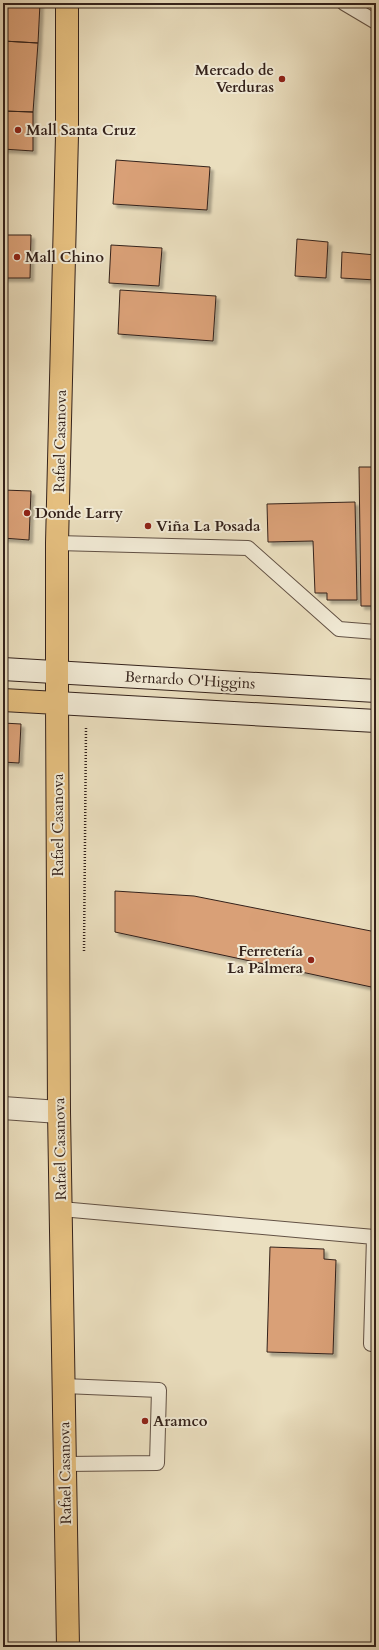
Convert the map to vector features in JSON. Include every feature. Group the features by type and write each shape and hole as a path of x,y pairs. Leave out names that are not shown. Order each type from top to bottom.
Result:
{"main road":[{"name":"Rafael Casanova","path":"67,3 67,143 57,543 57,703 60,1209 68,1647"},
{"name":"Bernardo O'Higgins","path":"3,669 376,691"},
{"name":"Bernardo O'Higgins","path":"3,700 376,722"},
{"path":"3,1108 59,1112"}],"lane":[{"path":"344,3 376,22"},
{"path":"57,543 248,548 339,629 376,632"},
{"path":"60,1209 374,1237 371,1344"},
{"path":"64,1386 158,1390 157,1463 65,1464"}],"building":[{"path":"3,3 40,3 38,43 3,41"},
{"path":"3,41 38,43 33,112 3,111"},
{"name":"Mall Santa Cruz","path":"3,111 33,112 33,151 3,149"},
{"path":"116,160 210,167 207,210 113,204"},
{"name":"Mall Chino","path":"3,235 31,235 30,278 3,278"},
{"path":"297,239 328,242 326,278 295,276"},
{"path":"111,245 162,248 159,286 109,283"},
{"path":"342,252 376,255 376,280 341,278"},
{"path":"120,290 216,296 213,341 118,334"},
{"path":"359,467 376,467 376,606 361,606"},
{"path":"3,490 31,491 29,540 3,538"},
{"path":"355,502 357,600 327,600 327,593 315,593 313,541 268,542 267,504"},
{"path":"3,723 21,724 19,763 3,762"},
{"name":"Ferretería La Palmera","path":"115,891 194,896 376,932 376,988 115,932"},
{"path":"270,1247 324,1249 324,1259 336,1260 333,1354 267,1352"}],"place":[{"name":"Mercado de Verduras","path":"282,79"},
{"name":"Mall Santa Cruz","path":"18,130"},
{"name":"Mall Chino","path":"17,257"},
{"name":"Donde Larry","path":"27,513"},
{"name":"Viña La Posada","path":"148,526"},
{"name":"Ferretería La Palmera","path":"311,960"},
{"name":"Aramco","path":"145,1421"}]}
